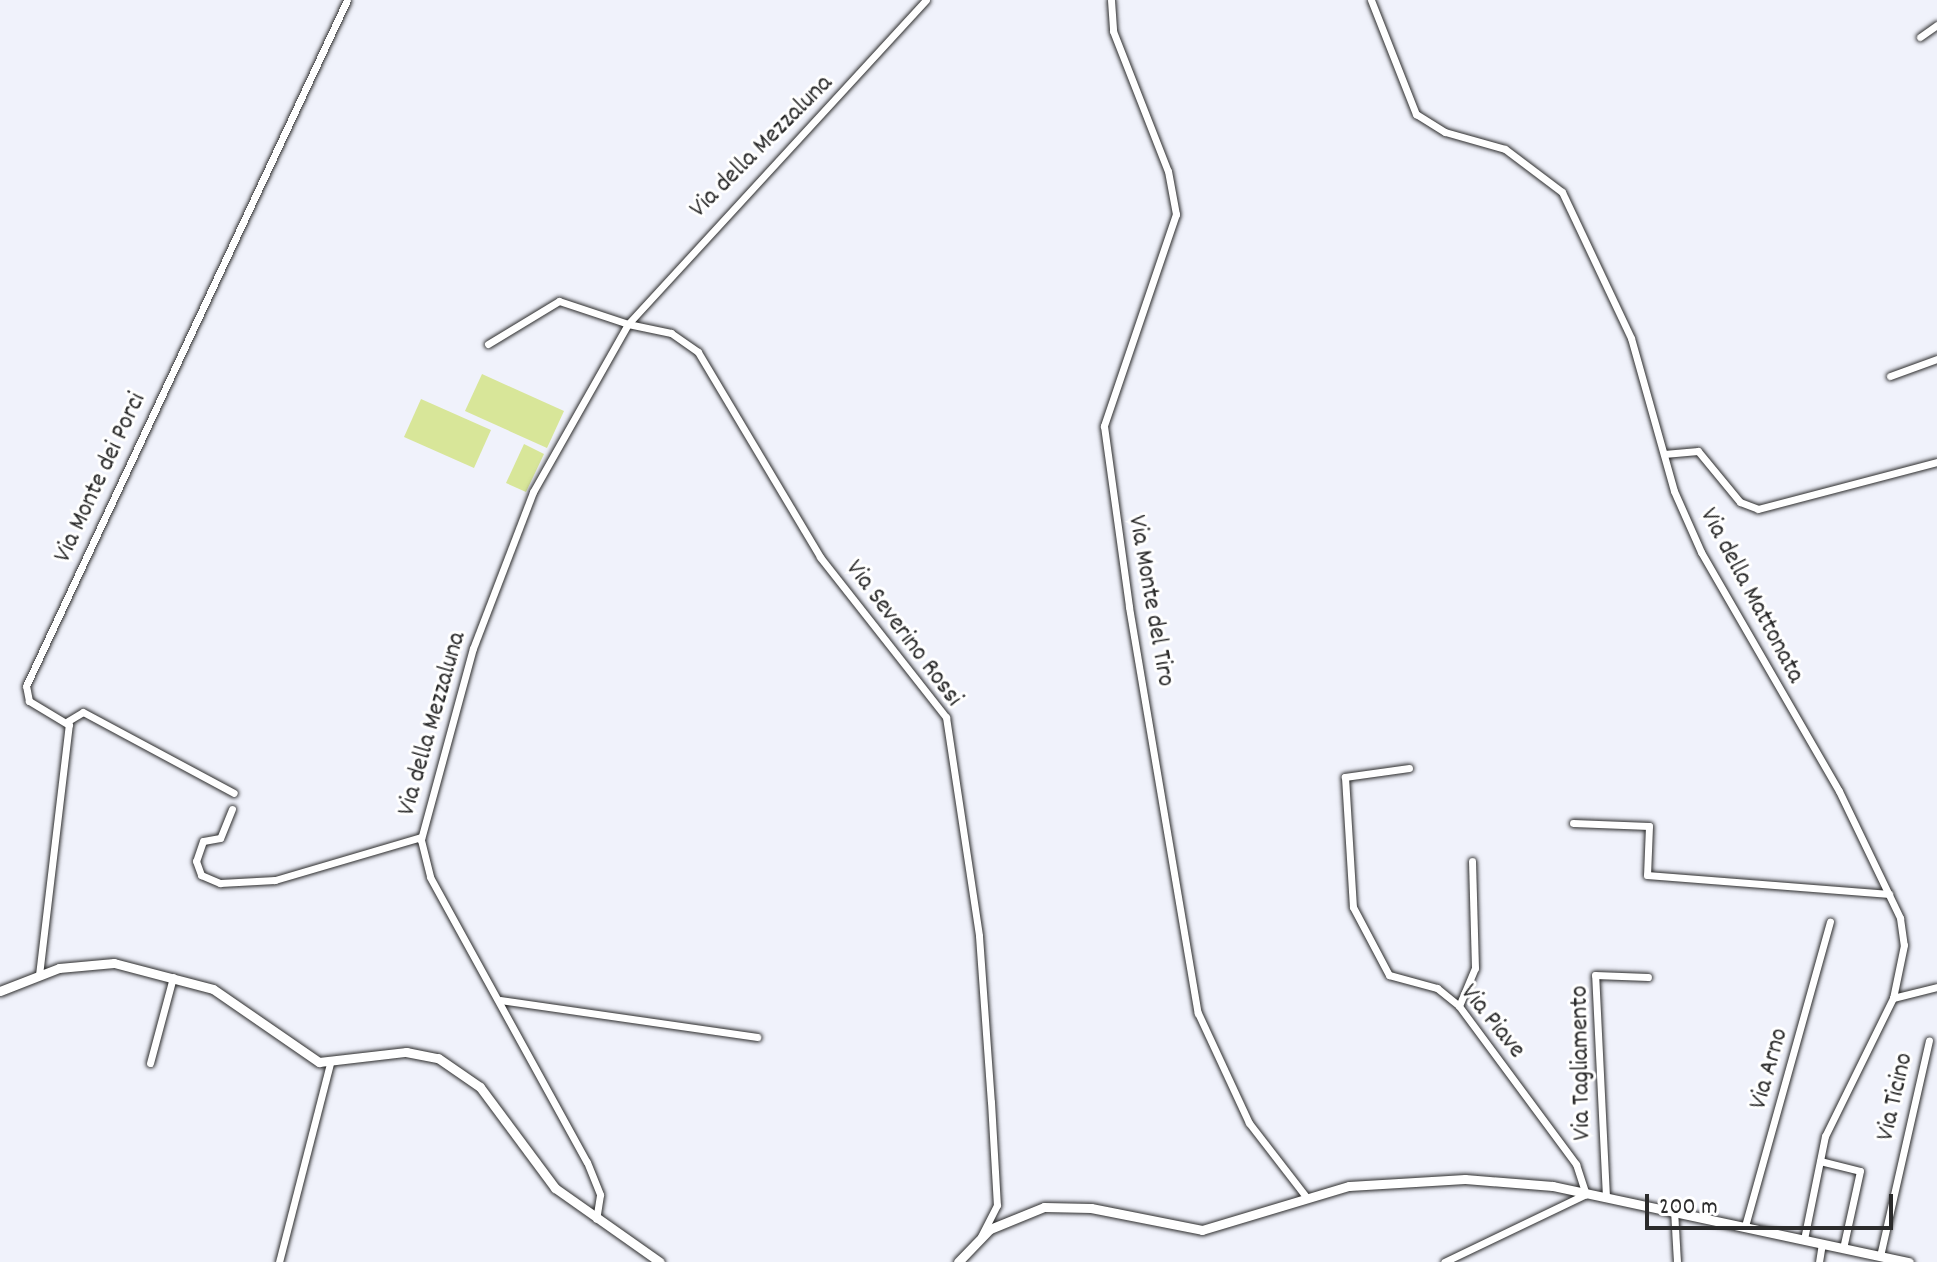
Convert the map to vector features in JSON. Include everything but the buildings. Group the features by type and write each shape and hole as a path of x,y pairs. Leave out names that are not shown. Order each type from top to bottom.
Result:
{"street":[{"name":"Via Monte dei Porci","path":"68,721 29,701 29,679 347,0"},
{"name":"Via della Mezzaluna","path":"596,1220 597,1183 500,1000 430,877 421,837 473,648 533,492 628,324 926,0"},
{"name":"Via Monte del Tiro","path":"1111,0 1113,31 1168,171 1176,214 1103,435 1129,607 1198,1013 1249,1123 1307,1198"},
{"name":"Via della Mattonata","path":"1371,0 1416,114 1445,132 1500,146 1560,189 1631,338 1664,454 1714,580 1839,791 1889,894 1904,936 1893,998 1820,1161 1804,1239"},
{"path":"1920,37 1937,25"},
{"path":"488,344 559,301 628,324"},
{"name":"Via Severino Rossi","path":"628,324 671,333 698,352 815,549 866,624 946,715 979,936 993,1133 997,1205 981,1236"},
{"path":"1890,376 1937,359"},
{"path":"1664,454 1698,451 1740,502 1758,509 1937,462"},
{"path":"39,975 68,721 85,713 234,793"},
{"name":"Via Piave","path":"1409,768 1345,777 1353,907 1389,975 1437,988 1459,1006 1573,1160 1586,1194"},
{"path":"232,809 220,838 203,841 196,861 201,875 220,883 275,880 421,837"},
{"path":"1573,823 1649,826 1647,875 1889,894"},
{"path":"1459,1006 1475,968 1472,861"},
{"name":"Via Arno","path":"1745,1226 1830,922"},
{"path":"0,991 39,975 100,962 173,977 222,994 293,1050 330,1064 406,1052 456,1067 485,1093 546,1180 596,1220 660,1262"},
{"name":"Via Tagliamento","path":"1606,1197 1595,975 1648,977"},
{"path":"150,1063 173,977"},
{"path":"1893,998 1937,987"},
{"path":"500,1000 757,1037"},
{"name":"Via Ticino","path":"1880,1256 1929,1040"},
{"path":"279,1262 330,1064"},
{"path":"1820,1161 1860,1171 1843,1248"},
{"path":"958,1262 981,1236 1049,1206 1202,1230 1363,1184 1465,1179 1606,1197 1909,1262"},
{"path":"1444,1262 1586,1194"},
{"path":"1674,1210 1677,1262"},
{"path":"1819,1262 1822,1243"}],"green space":[{"path":"482,374 564,411 547,448 465,411"},
{"path":"421,399 491,430 474,468 404,437"},
{"path":"524,444 544,454 526,492 506,483"}]}
